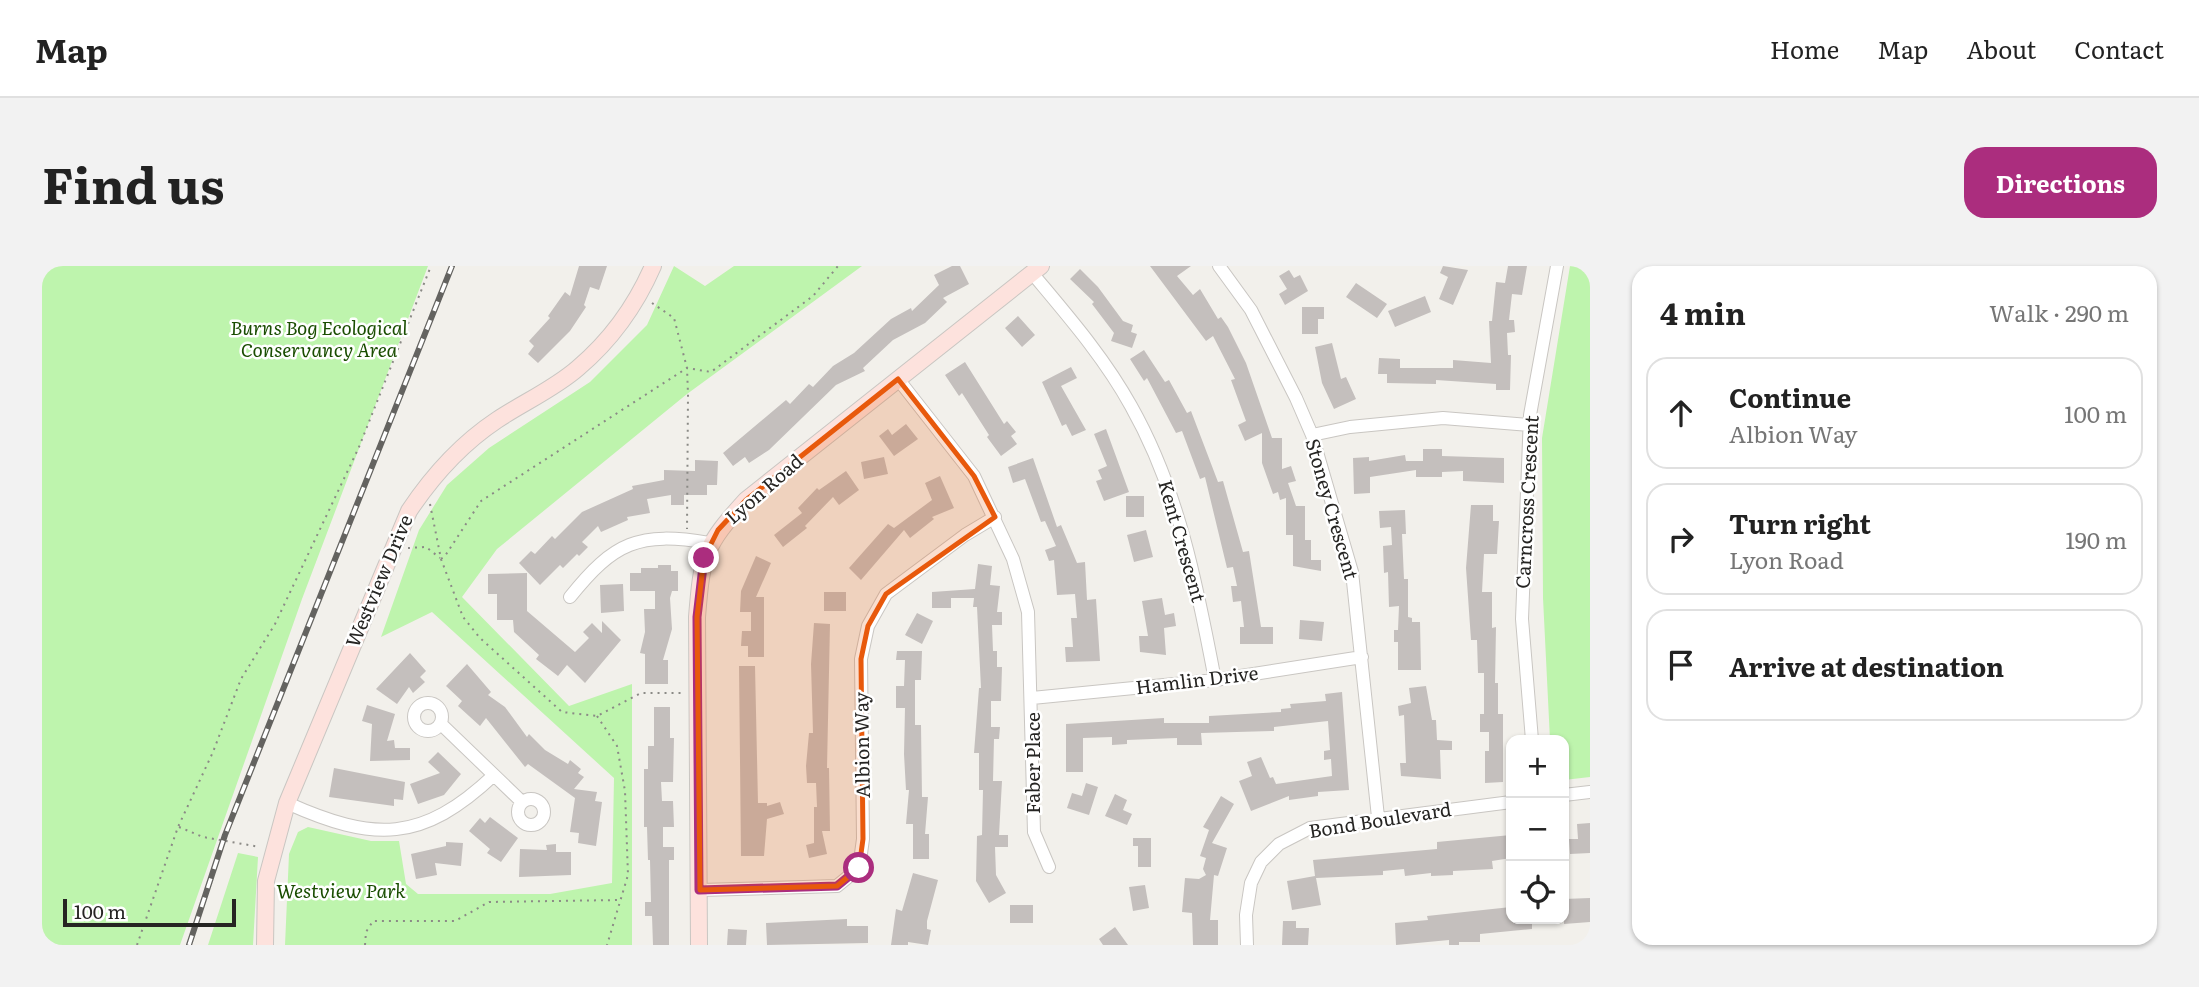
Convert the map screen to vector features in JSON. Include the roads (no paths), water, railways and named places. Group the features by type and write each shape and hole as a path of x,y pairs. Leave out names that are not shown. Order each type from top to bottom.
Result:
{"street":[{"name":"Westview Drive","path":"265,945 267,880 287,803 389,551 415,502 459,449 496,420 578,369 627,314 640,296 653,266"},
{"name":"Stoney Crescent","path":"1219,266 1251,310 1312,435 1352,572 1378,817"},
{"name":"Carncross Crescent","path":"1532,735 1522,619 1529,425 1558,266"},
{"name":"Lyon Road","path":"699,945 697,617 701,566 709,544 746,500 1036,269"},
{"name":"Kent Crescent","path":"1036,269 1130,404 1158,460 1182,525 1215,680"},
{"name":"Faber Place","path":"898,379 974,476 1013,559 1028,612 1034,832 1049,867"},
{"path":"1312,435 1350,427 1443,418 1529,425"},
{"name":"Albion Way","path":"699,890 837,886 859,868 863,839 862,659 868,626 886,594 965,535 995,517"},
{"path":"570,597 594,566 629,542 672,538 709,544"},
{"name":"Hamlin Drive","path":"1032,698 1215,680 1362,657"},
{"path":"441,724 522,802"},
{"path":"287,803 326,821 368,831 402,829 432,820 463,804 494,775"},
{"path":"1569,794 1590,792"},
{"name":"Bond Boulevard","path":"1247,945 1246,915 1251,883 1261,862 1279,844 1310,828 1378,817 1506,803"}],"railway":[{"path":"189,945 225,835 452,266"}],"park label":[{"name":"Burns Bog Ecological Conservancy Area","path":"319,339"},
{"name":"Westview Park","path":"341,891"}]}
